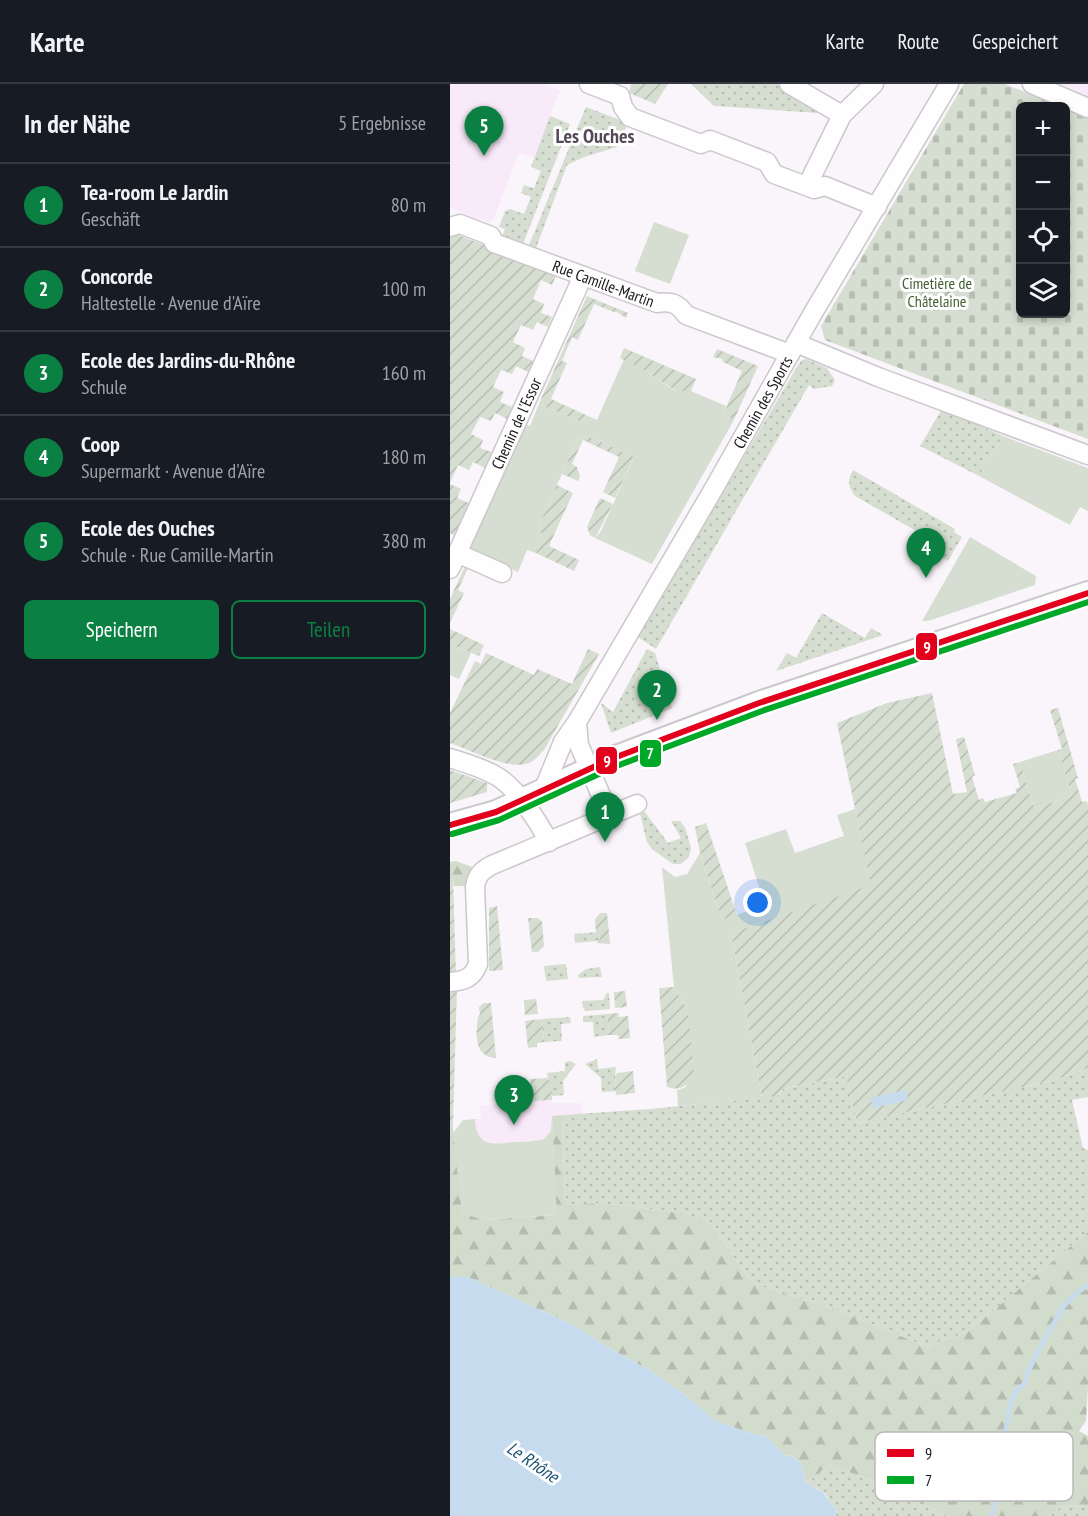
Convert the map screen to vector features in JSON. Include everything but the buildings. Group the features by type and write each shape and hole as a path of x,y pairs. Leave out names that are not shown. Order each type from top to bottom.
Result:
{"main road":[{"path":"450,825 495,812 589,769 759,703 1088,593"}],"street":[{"path":"589,84 620,96 623,107 630,117 701,144 710,140 767,162 774,174 814,189 825,186 877,207"},
{"path":"789,84 842,115"},
{"path":"807,186 842,115 874,84"},
{"name":"Chemin des Sports","path":"543,791 563,742 577,722 949,84"},
{"path":"1032,84 1088,108"},
{"name":"Rue Camille-Martin","path":"450,227 460,224 491,236 494,243 583,276 657,303 668,301 680,306 686,315 889,381 1088,455"},
{"name":"Chemin de l'Essor","path":"454,561 583,276"},
{"path":"454,561 502,573"},
{"path":"577,722 579,745 610,816"},
{"path":"450,758 495,775 507,785 535,816 549,842"},
{"path":"450,982 469,978 475,972 478,964 475,887 477,877 481,872 492,865 637,804"}],"shaded area":[{"path":"450,84 544,84 560,90 534,158 519,153 494,218 488,222 450,208"},
{"path":"1045,84 1088,84 1088,102"},
{"path":"532,1098 533,1101 581,1103 583,1113 552,1116 551,1131 544,1139 495,1144 486,1142 478,1135 475,1121 481,1118 480,1106 499,1104 499,1101"}],"green space":[{"path":"631,84 668,84 655,104 629,93"},
{"path":"691,84 777,84 819,111 818,113 714,106"},
{"name":"Cimetière de Châtelaine","path":"964,84 1004,84 1053,102 1016,102 1016,318 1070,318 1070,109 1088,117 1088,439 825,340 821,326"},
{"path":"586,107 628,123 617,147 567,165 536,248 529,245"},
{"path":"550,116 570,124 523,244 502,236 505,229 499,227 505,211 510,209 524,214 531,197 521,193 524,185 534,188 541,171 531,167"},
{"path":"654,222 689,235 670,284 635,271"},
{"path":"450,232 557,273 552,285 541,280 533,299 544,304 541,313 552,317 548,327 537,322 533,330 521,325 513,342 525,348 522,356 533,361 528,372 516,366 512,374 501,370 493,387 504,392 500,402 512,407 507,419 495,413 491,421 480,417 471,434 483,440 480,448 494,453 487,469 473,462 469,470 458,465 450,483"},
{"path":"587,296 628,313 626,318 617,312 594,304 578,340 572,337 562,361 567,363 551,399 588,416 579,421 544,406 541,399"},
{"path":"624,348 696,379 691,391 676,391 644,370 620,358"},
{"path":"717,349 758,366 734,420 723,415 742,371 723,362 722,359 713,357"},
{"path":"624,359 675,391 691,391 726,406 723,415 734,420 652,564 595,538 601,531 634,457 585,435 583,440 578,438 540,523 542,539 536,553 527,550 518,572 465,548 521,423 530,426 541,399 544,406 579,421 588,416 597,420"},
{"path":"806,359 827,368 835,380 832,386 814,389 809,385 656,649 638,637 798,365"},
{"path":"942,409 1003,436 979,476 920,446"},
{"path":"585,435 634,457 615,498 603,492 619,457 583,440"},
{"path":"1003,436 1088,468 1088,511 1080,507 1070,525 979,476"},
{"path":"578,438 583,440 572,464 577,467 580,476 578,481 562,474"},
{"path":"853,470 955,529 954,532 962,537 948,561 934,553 939,544 855,496 849,483"},
{"path":"450,484 461,489 457,498 471,504 456,536 450,533"},
{"path":"557,485 573,493 549,546 579,560 574,571 536,553 542,539 540,523"},
{"path":"600,498 613,504 595,538 590,535 587,527"},
{"path":"970,537 1036,576 1035,585 928,621 922,621"},
{"path":"466,564 469,566 458,590 464,593 450,623 450,599"},
{"path":"822,613 865,638 871,628 883,635 776,671 787,653 796,658"},
{"path":"450,629 484,645 479,656 450,644"},
{"path":"450,644 471,653 459,679 450,675"},
{"path":"588,649 599,654 544,750 533,761 520,765 500,762 450,743 450,713 475,661 481,664 486,653 534,675 537,669 572,684"},
{"path":"647,649 655,653 672,708 611,733 601,703 613,712"},
{"path":"932,693 953,794 967,792 956,739 964,737 975,775 972,777 979,800 983,798 985,802 1017,793 1015,789 1020,787 1013,764 1020,762 1034,808 1072,796 1058,750 1062,749 1050,710 1058,708 1078,778 1075,779 1082,802 1086,801 1088,804 1088,1068 1055,1080 857,1123 846,1076 782,1089 776,1096 762,1098 731,933 871,885 837,723 887,703"},
{"path":"1058,750 1072,796 1034,808 1020,762"},
{"path":"450,770 487,783 487,792 450,803"},
{"path":"855,809 872,886 731,933 762,1098 678,1106 677,1090 686,1087 688,1011 674,987 662,867 675,877 687,874 700,853 722,920 765,905 745,843 786,829 795,853 844,836 837,815"},
{"path":"645,812 668,843 681,838 671,821 680,821 685,827 691,848 689,857 681,864 673,864 653,850 647,842 640,814"},
{"path":"706,823 737,915 722,920 700,853 695,827"},
{"path":"456,861 472,867 469,876 470,886 454,886 453,879 450,880 450,862"},
{"path":"453,879 456,974 450,974 450,880"},
{"path":"497,906 503,970 489,971 489,908"},
{"path":"600,913 607,913 610,944 597,943 600,939 599,933 596,932 595,919"},
{"path":"528,918 537,918 542,921 544,946 538,952 532,952"},
{"path":"599,932 600,940 575,943 574,934"},
{"path":"566,964 568,979 546,981 544,966"},
{"path":"600,967 602,977 579,978 578,975 586,969"},
{"path":"674,987 688,1011 694,1077 685,1086 676,1089 667,1087 659,988"},
{"path":"457,988 453,1124 450,1125 450,989"},
{"path":"625,991 627,1007 615,1008 614,992"},
{"path":"609,993 610,1009 586,1011 583,1008 582,1001 603,1000"},
{"path":"536,999 538,1014 525,1015 524,1000"},
{"path":"484,1003 491,1003 496,1058 483,1053 478,1043 479,1007"},
{"path":"618,1013 619,1017 628,1016 630,1038 619,1039 618,1035 609,1035 607,1014"},
{"path":"607,1014 609,1035 594,1037 593,1022 583,1022 583,1016"},
{"path":"570,1017 571,1023 561,1024 562,1041 544,1042 542,1019"},
{"path":"542,1019 544,1042 537,1043 537,1047 528,1048 525,1021"},
{"path":"597,1059 598,1069 616,1067 616,1091 602,1092 601,1078 585,1064"},
{"path":"570,1061 576,1064 563,1081 564,1095 552,1096 547,1073 565,1071 565,1062"},
{"path":"1088,1068 1088,1097 1072,1100 1083,1148 1088,1150 1088,1232 966,1333 938,1342 930,1348 839,1311 752,1283 712,1226 668,1211 601,1203 565,1205 562,1115 651,1109 776,1096 782,1089 846,1076 857,1123 1055,1080"},
{"path":"633,1071 635,1093 616,1095 615,1077 617,1073"},
{"path":"547,1078 551,1083 552,1100 533,1101 530,1079"},
{"path":"562,1115 565,1205 601,1203 668,1211 692,1217 712,1226 752,1283 839,1311 930,1348 938,1342 966,1333 1088,1232 1088,1386 1086,1421 1079,1431 1088,1436 1088,1505 1062,1506 1050,1516 947,1516 918,1501 1073,1501 1073,1432 875,1432 875,1481 829,1465 806,1483 801,1464 792,1456 784,1455 767,1437 714,1420 685,1395 649,1370 605,1346 575,1326 468,1277 450,1277 450,1125 453,1124 453,1133 484,1220 556,1215 552,1116"},
{"path":"552,1116 557,1215 483,1220 462,1213 453,1133 463,1120 477,1119 475,1121 479,1136 488,1142 500,1143 544,1139 551,1131"},
{"path":"829,1465 875,1481 875,1501 918,1501 947,1516 837,1516 835,1514 837,1509 825,1493 806,1483"},
{"path":"1088,1505 1088,1516 1050,1516 1062,1506"}],"water":[{"path":"906,1090 908,1100 873,1108 870,1098"},
{"name":"Le Rhône","path":"450,1277 468,1277 575,1326 605,1346 649,1370 685,1395 714,1420 767,1437 784,1455 792,1456 801,1464 806,1483 824,1493 838,1510 835,1511 837,1516 450,1516"}],"waterway":[{"path":"1006,1432 1010,1405 1016,1391 1025,1383 1044,1340 1064,1306 1088,1285"},
{"path":"991,1516 997,1501"}],"transit line":[{"name":"9","path":"450,825 496,812 611,759 759,703 1088,593"},
{"name":"7","path":"452,834 499,820 614,767 762,711 1088,602"}],"place":[{"name":"Ecole des Ouches","path":"484,156"},
{"name":"Coop","path":"926,578"},
{"name":"Concorde","path":"657,720"},
{"name":"Tea-room Le Jardin","path":"605,842"},
{"name":"Ecole des Jardins-du-Rhône","path":"514,1125"}],"district":[{"name":"Les Ouches","path":"595,136"}]}
